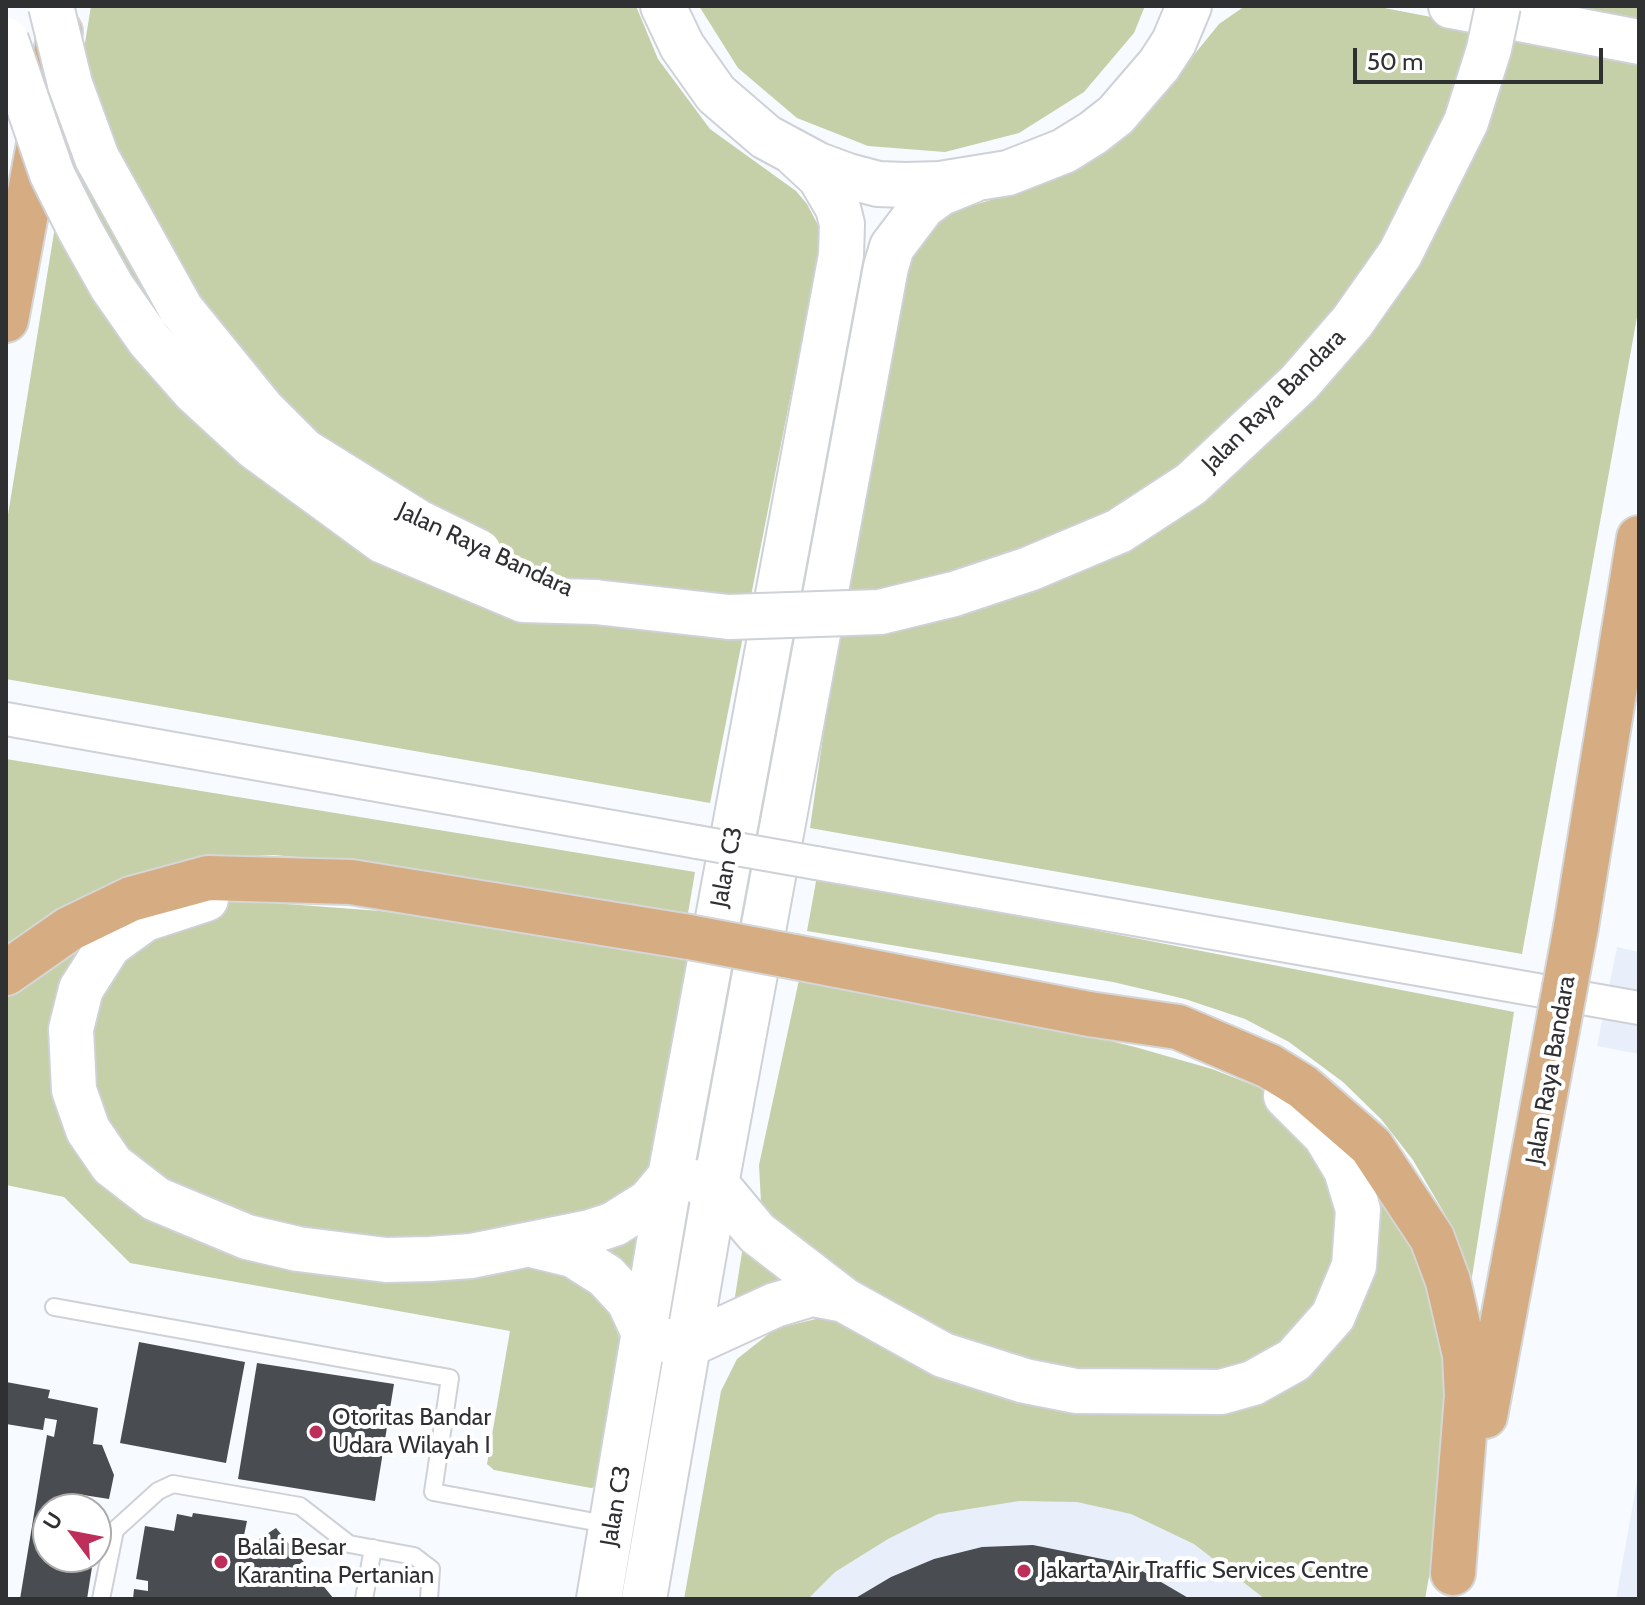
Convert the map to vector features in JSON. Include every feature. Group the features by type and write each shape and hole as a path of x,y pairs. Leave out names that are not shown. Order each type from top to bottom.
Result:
{"main road":[{"path":"6,320 64,6"},
{"name":"Jalan Raya Bandara","path":"1451,1586 1534,1167 1639,538"},
{"path":"6,973 69,929 131,899 167,887 221,878 351,882 689,937 1089,1014 1178,1027 1269,1066 1303,1087 1371,1146 1415,1208 1448,1281 1465,1355 1467,1396 1451,1586"}],"street":[{"name":"Jalan Raya Bandara","path":"51,6 70,84 97,158 181,309 263,410 304,451 418,522 489,558 595,602 729,617 880,612 954,594 1029,569 1119,531 1191,484 1299,383 1352,322 1400,254 1466,122 1489,49 1498,6"},
{"path":"663,6 682,46 716,94 766,137 818,165 878,184 940,184 1008,173 1039,162 1093,133 1116,115 1151,75 1190,10"},
{"path":"1451,6 1639,42"},
{"path":"6,40 52,174 80,230 119,298 149,340 194,391 256,448 383,541 523,600 595,602"},
{"name":"Jalan C3","path":"599,1599 670,1177 841,255 842,224 838,208 820,177 793,152"},
{"name":"Jalan C3","path":"644,1599 716,1184 886,267 892,247 923,206 941,193 973,180"},
{"path":"6,719 1638,1008"},
{"path":"351,882 230,894 188,902 145,919 109,945 81,989 71,1029 74,1090 88,1130 112,1165 156,1199 247,1237 298,1249 386,1260 471,1256 536,1246 614,1224 649,1202 670,1177 716,1184 757,1233 844,1300 943,1355 1025,1381 1076,1391 1221,1392 1276,1372 1314,1341 1333,1316 1346,1291 1358,1247 1358,1210 1338,1153 1308,1115 1259,1079 1180,1044 1089,1014"},
{"path":"536,1246 573,1255 606,1276 629,1301 645,1336 690,1344 775,1305 812,1294 844,1300"}],"lane":[{"path":"54,1307 450,1378 433,1492 613,1525"},
{"path":"101,1599 115,1530 158,1491 173,1484 300,1506 344,1541 414,1556 427,1563 433,1575 429,1599"},
{"path":"364,1599 373,1548"}],"shaded area":[{"path":"1617,947 1639,952 1639,1054 1597,1046"},
{"path":"729,1394 1418,1510 1395,1599 691,1599"},
{"path":"1639,1470 1639,1599 1616,1599"}],"green space":[{"path":"91,6 636,6 658,59 710,129 796,191 807,204 818,225 819,252 710,803 6,679 6,527"},
{"path":"699,6 1145,6 1134,33 1084,92 1019,133 945,152 868,146 797,118 738,68"},
{"path":"1245,6 1374,6 1639,57 1639,306 1522,954 810,828 837,638 879,435 897,308 911,250 937,216 1028,189 1075,169 1108,149 1142,119 1219,24"},
{"path":"1536,6 1639,6 1639,25"},
{"path":"6,759 695,872 686,925 335,860 273,855 197,859 6,955"},
{"path":"817,876 1514,1012 1471,1283 1446,1216 1413,1160 1381,1119 1343,1082 1289,1042 1245,1019 1185,999 1113,982 807,931"},
{"path":"233,900 380,911 694,955 657,1163 623,1205 521,1241 351,1240 255,1219 168,1182 136,1160 99,1113 86,1036 116,959 200,907"},
{"path":"122,914 57,1045 153,1211 569,1273 590,1287 608,1308 627,1359 600,1486 591,1488 494,1470 487,1464 510,1331 130,1263 64,1197 6,1185 6,998 60,948"},
{"path":"802,966 1135,1047 1212,1069 1258,1087 1295,1113 1339,1169 1341,1274 1283,1351 1219,1375 1072,1372 947,1337 770,1231 761,1202 759,1165"},
{"path":"1355,1146 1397,1204 1451,1341 1443,1499 1425,1599 1265,1599 1194,1544 1131,1514 1077,1502 1019,1501 938,1514 888,1539 835,1572 808,1599 684,1599 721,1391 737,1359 775,1329 820,1318 844,1321 1095,1408 1332,1348 1358,1315 1368,1293 1376,1260"},
{"path":"643,1227 645,1281 593,1253"},
{"path":"743,1246 807,1285 734,1303"}],"building":[{"path":"139,1342 245,1362 226,1463 120,1443"},
{"name":"Otoritas Bandar Udara Wilayah I","path":"257,1363 394,1384 375,1501 238,1479"},
{"path":"6,1382 50,1390 48,1398 98,1408 93,1444 102,1445 114,1475 110,1493 37,1493 47,1435 54,1437 57,1420 45,1418 43,1430 6,1424"},
{"name":"Balai Besar Karantina Pertanian","path":"193,1513 247,1521 242,1545 250,1545 276,1528 334,1599 133,1599 134,1589 148,1591 148,1581 136,1579 145,1526 174,1531 177,1514 192,1517"},
{"path":"32,1526 32,1573 91,1573 87,1599 20,1599"},
{"name":"Jakarta Air Traffic Services Centre","path":"1033,1545 1132,1565 1190,1599 854,1599 891,1577 934,1559 982,1547"}],"place":[{"name":"Otoritas Bandar Udara Wilayah I","path":"316,1432"},
{"name":"Balai Besar Karantina Pertanian","path":"221,1562"},
{"name":"Jakarta Air Traffic Services Centre","path":"1024,1571"}]}
